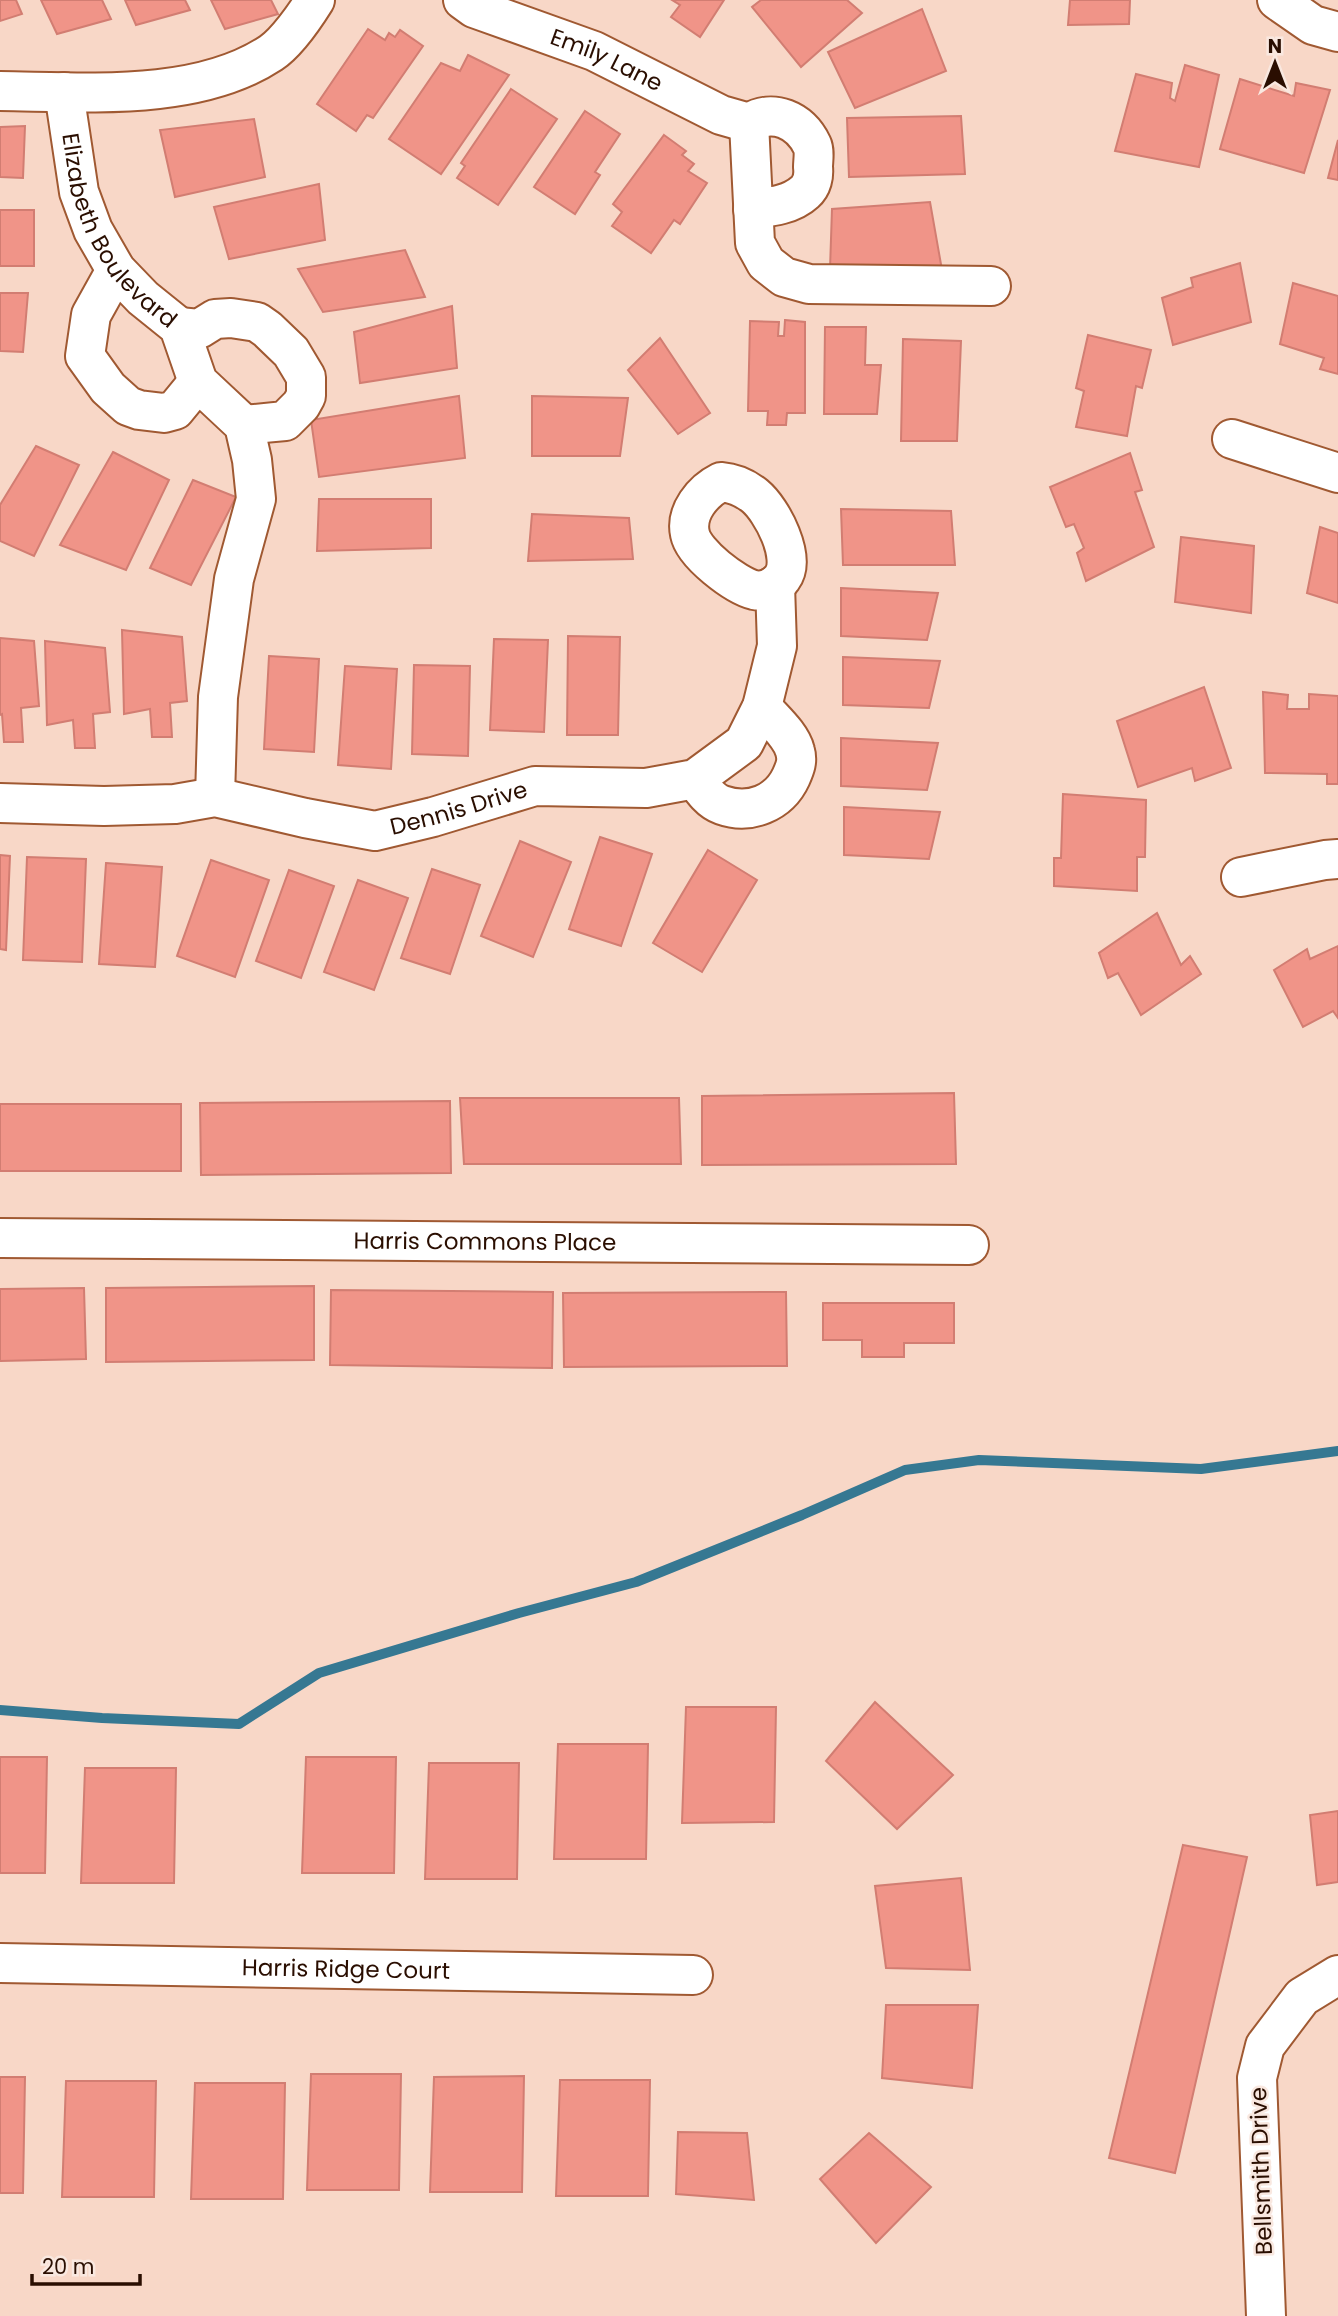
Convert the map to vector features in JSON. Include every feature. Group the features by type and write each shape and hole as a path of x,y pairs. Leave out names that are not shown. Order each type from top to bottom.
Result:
{"street":[{"path":"0,91 172,89 227,76 273,52 307,14 315,0"},
{"name":"Emily Lane","path":"463,0 474,8 594,51 721,115 748,123 770,115 787,119 799,127 813,147 814,178 805,192 779,206 752,209"},
{"path":"1277,0 1313,24 1338,32"},
{"name":"Elizabeth Boulevard","path":"64,92 79,192 93,230 116,270 143,298 179,327 198,382 244,425"},
{"path":"748,123 755,243 766,262 784,277 809,284 991,286"},
{"path":"116,270 91,315 85,356 108,388 128,406 164,413 175,410 198,382"},
{"path":"179,327 199,328 215,319 231,318 257,323 290,352 306,377 306,396 285,421 244,425 252,460 256,499 234,579 218,697 215,797"},
{"path":"1232,439 1338,473"},
{"name":"Dennis Drive","path":"0,803 104,806 175,804 215,797 375,831 535,786 646,788 695,779 744,743 762,707 777,646 775,585"},
{"path":"695,779 708,796 720,804 740,809 758,807 775,798 787,786 796,766 793,744 762,707"},
{"path":"1241,877 1338,859"},
{"name":"Harris Commons Place","path":"0,1238 969,1245"},
{"name":"Harris Ridge Court","path":"0,1963 693,1975"},
{"name":"Bellsmith Drive","path":"1266,2316 1257,2078 1265,2046 1302,1997 1338,1975"}],"building":[{"path":"0,0 16,0 22,14 0,21"},
{"path":"41,0 102,0 111,19 57,34"},
{"path":"125,0 185,0 190,10 136,25"},
{"path":"211,0 271,0 278,14 225,29"},
{"path":"672,0 724,0 700,37 671,17 680,5"},
{"path":"761,0 847,0 862,13 801,67 752,7"},
{"path":"1070,0 1130,0 1129,24 1068,25"},
{"path":"922,9 946,71 855,108 828,52"},
{"path":"368,29 385,40 389,33 395,37 400,30 423,46 373,118 367,115 356,131 317,104"},
{"path":"468,55 509,75 441,174 389,139 441,63 460,71"},
{"path":"1185,65 1219,75 1199,167 1115,151 1136,74 1172,83 1170,98 1175,101"},
{"path":"1240,79 1294,96 1296,83 1330,90 1304,173 1220,149"},
{"path":"511,89 557,119 498,205 457,178 465,166 461,163"},
{"path":"585,111 620,134 595,172 600,175 575,214 534,187"},
{"path":"961,116 965,174 849,177 847,118"},
{"path":"254,119 265,177 175,197 160,130"},
{"path":"25,126 23,178 0,177 0,127"},
{"path":"664,135 686,151 682,155 694,164 688,171 707,183 680,224 674,220 651,253 612,226 622,212 613,204"},
{"path":"1338,140 1338,180 1328,178"},
{"path":"319,184 325,240 229,259 214,207"},
{"path":"930,202 942,270 830,269 832,209"},
{"path":"0,210 34,210 34,266 0,266"},
{"path":"405,250 425,297 323,312 298,269"},
{"path":"1240,263 1251,322 1173,345 1162,298 1193,287 1191,278"},
{"path":"1293,283 1338,296 1338,374 1320,369 1324,358 1280,344"},
{"path":"0,293 28,293 23,352 0,351"},
{"path":"452,306 457,368 360,383 354,332"},
{"path":"785,320 805,322 805,413 787,413 786,425 767,425 768,411 748,411 750,321 779,322 778,336 784,336"},
{"path":"825,327 866,327 865,365 881,365 877,414 824,414"},
{"path":"1088,335 1151,350 1142,388 1136,386 1127,436 1076,427 1084,391 1076,388"},
{"path":"660,338 710,413 678,434 628,370"},
{"path":"903,339 961,341 957,441 901,441"},
{"path":"459,396 465,458 319,477 311,420"},
{"path":"532,396 628,398 620,456 532,456"},
{"path":"36,446 79,465 34,556 0,541 0,505"},
{"path":"113,452 169,480 126,570 60,545"},
{"path":"1130,453 1142,490 1135,492 1154,547 1086,581 1077,553 1084,548 1074,524 1066,527 1050,487"},
{"path":"193,480 236,497 191,585 150,568"},
{"path":"319,499 431,499 431,548 317,551"},
{"path":"841,509 951,511 955,565 843,565"},
{"path":"532,514 629,518 633,559 528,561"},
{"path":"1320,527 1338,533 1338,603 1307,593"},
{"path":"1181,537 1254,546 1251,613 1175,602"},
{"path":"841,588 938,593 927,640 841,636"},
{"path":"122,630 182,637 187,701 170,703 172,737 152,737 150,709 124,714"},
{"path":"568,636 620,637 618,735 567,735"},
{"path":"0,638 34,641 39,706 21,708 23,742 4,742 2,714 0,715"},
{"path":"494,639 548,640 544,732 490,730"},
{"path":"45,641 105,648 110,712 93,714 95,748 75,748 73,720 47,725"},
{"path":"269,656 319,659 314,752 264,749"},
{"path":"843,657 940,661 929,708 843,705"},
{"path":"414,665 470,666 468,756 412,754"},
{"path":"345,666 397,669 391,769 338,765"},
{"path":"1204,687 1231,768 1195,781 1192,768 1138,787 1117,721"},
{"path":"1263,692 1288,695 1287,709 1309,709 1309,694 1338,696 1338,784 1327,784 1327,774 1265,773"},
{"path":"841,738 938,743 927,790 841,786"},
{"path":"1063,794 1146,800 1145,857 1137,857 1137,891 1054,886 1054,858 1061,858"},
{"path":"844,807 940,812 929,859 844,855"},
{"path":"600,837 652,854 621,946 569,929"},
{"path":"520,841 571,862 533,957 481,936"},
{"path":"708,850 757,880 702,972 653,943"},
{"path":"0,855 10,856 6,950 0,949"},
{"path":"27,857 86,859 82,962 23,960"},
{"path":"211,860 269,880 235,977 177,956"},
{"path":"106,863 162,867 155,967 99,964"},
{"path":"432,869 480,885 450,974 401,958"},
{"path":"289,870 334,886 301,978 256,961"},
{"path":"358,880 408,898 374,990 324,972"},
{"path":"1157,913 1181,965 1190,956 1201,974 1141,1015 1118,973 1108,978 1099,953"},
{"path":"1338,946 1338,1018 1333,1011 1303,1027 1274,970 1307,949 1310,959"},
{"path":"954,1093 956,1164 702,1165 702,1096"},
{"path":"460,1098 679,1098 681,1164 464,1164"},
{"path":"450,1101 451,1173 201,1175 200,1103"},
{"path":"0,1104 181,1104 181,1171 0,1171"},
{"path":"314,1286 314,1360 106,1362 106,1288"},
{"path":"84,1288 86,1359 0,1361 0,1289"},
{"path":"331,1290 553,1292 552,1368 330,1365"},
{"path":"786,1292 787,1366 564,1367 563,1293"},
{"path":"823,1303 954,1303 954,1343 904,1343 904,1357 862,1357 862,1340 823,1340"},
{"path":"875,1702 953,1775 897,1829 826,1761"},
{"path":"686,1707 776,1707 774,1822 682,1823"},
{"path":"558,1744 648,1744 646,1859 554,1859"},
{"path":"0,1757 47,1757 45,1873 0,1873"},
{"path":"306,1757 396,1757 394,1873 302,1873"},
{"path":"429,1763 519,1763 517,1879 425,1879"},
{"path":"85,1768 176,1768 174,1883 81,1883"},
{"path":"1338,1811 1338,1882 1317,1885 1310,1815"},
{"path":"1183,1845 1247,1857 1175,2173 1109,2158"},
{"path":"961,1878 970,1970 886,1968 875,1886"},
{"path":"886,2005 978,2005 972,2088 882,2078"},
{"path":"311,2074 401,2074 399,2190 307,2190"},
{"path":"524,2076 522,2192 430,2192 434,2077"},
{"path":"0,2077 25,2077 23,2193 0,2193"},
{"path":"560,2080 650,2080 648,2196 556,2196"},
{"path":"66,2081 156,2081 154,2197 62,2197"},
{"path":"195,2083 285,2083 283,2199 191,2199"},
{"path":"678,2132 747,2133 754,2200 676,2194"},
{"path":"869,2133 931,2187 876,2243 820,2179"}],"waterway":[{"path":"0,1710 239,1724 319,1673 519,1613 636,1582 905,1470 979,1460 1201,1469 1338,1451"}]}
